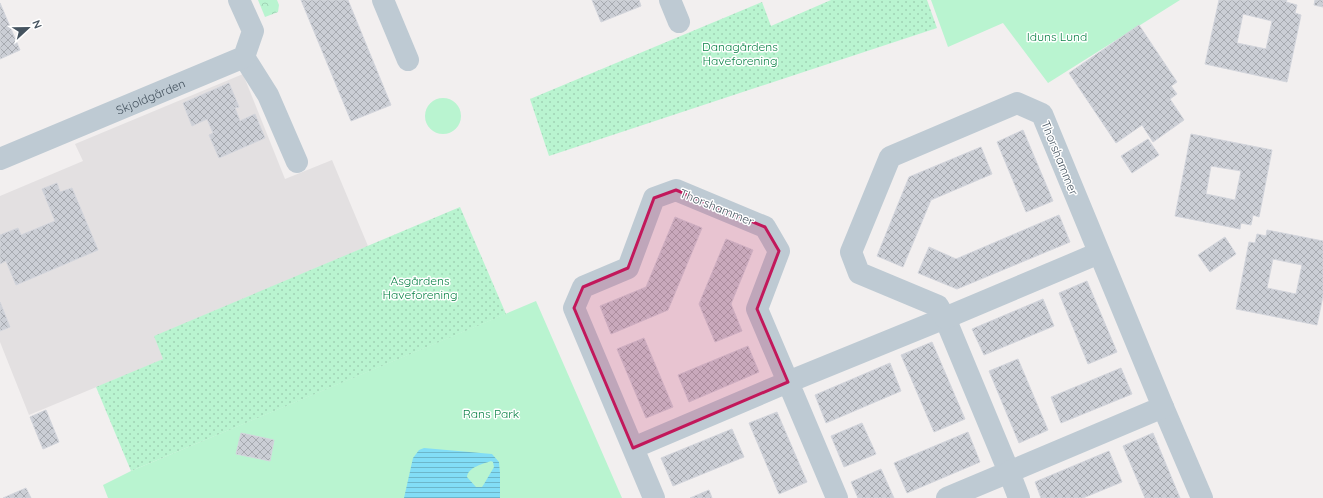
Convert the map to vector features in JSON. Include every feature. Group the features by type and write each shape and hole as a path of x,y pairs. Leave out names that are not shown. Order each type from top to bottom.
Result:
{"street":[{"path":"239,0 253,31 244,57 268,94 297,162"},
{"path":"383,0 408,60"},
{"path":"670,0 679,22"},
{"name":"Skjoldgården","path":"0,159 244,57"},
{"name":"Thorshammer","path":"1019,498 938,306 859,273 851,252 890,157 1017,103 1042,114 1202,498"},
{"name":"Thorshammer","path":"654,498 574,308 583,287 628,268 654,198 676,190 765,227 779,251 757,309 837,498"},
{"path":"633,448 1099,253"},
{"path":"947,498 1163,407"}],"highlighted area":[{"path":"676,190 765,227 779,251 757,309 788,382 633,448 574,308 583,287 628,268 654,198"}],"shaded area":[{"path":"243,74 285,179 332,160 368,246 155,336 164,359 29,415 0,342 0,196 83,161 75,144"}],"green space":[{"path":"258,0 277,0 279,5 278,12 265,17"},
{"name":"Danagårdens Haveforening","path":"831,0 927,0 937,28 549,156 530,99 762,2 771,26"},
{"name":"Iduns Lund","path":"931,0 1180,0 1048,83 1003,23 948,47"},
{"path":"447,98 456,103 460,109 460,123 456,129 447,134 439,134 430,129 426,123 425,112 430,103 436,99"},
{"name":"Asgårdens Haveforening","path":"460,207 506,314 131,471 96,387 163,359 154,336"},
{"name":"Rans Park","path":"536,301 622,498 108,498 103,485 131,471"}],"water":[{"path":"424,448 492,454 499,462 500,498 404,498 413,458 419,450","holes":["491,461 493,462 494,467 482,487 476,487 467,477 470,471 476,466"]}],"building":[{"path":"301,0 348,0 391,105 351,121"},
{"path":"592,0 639,0 641,6 601,22"},
{"path":"1219,0 1287,0 1286,2 1297,5 1295,13 1301,15 1287,82 1205,64","holes":["1243,14 1272,21 1266,49 1237,43"]},
{"path":"1315,0 1323,0 1323,7 1314,5"},
{"path":"0,3 20,50 0,59"},
{"path":"1139,25 1177,82 1171,86 1177,94 1170,99 1184,120 1153,142 1142,125 1116,143 1069,73"},
{"path":"229,83 239,107 235,108 240,121 255,114 265,138 219,158 209,135 213,133 207,119 192,126 183,103"},
{"path":"1023,130 1053,201 1026,212 997,142"},
{"path":"1191,134 1272,150 1259,217 1253,215 1251,225 1241,223 1240,229 1175,216","holes":["1211,166 1241,171 1235,200 1206,194"]},
{"path":"1148,139 1159,155 1132,173 1121,156"},
{"path":"981,147 992,174 931,200 903,267 877,256 909,177"},
{"path":"57,183 60,192 72,188 98,250 16,285 6,261 0,264 0,235 18,228 21,235 55,221 42,189"},
{"path":"1059,215 1070,242 957,289 918,273 929,247 956,259"},
{"path":"675,217 702,228 668,310 611,334 600,306 646,287"},
{"path":"1267,230 1323,241 1323,296 1317,325 1236,309 1249,242 1255,243 1257,234 1266,236","holes":["1273,259 1302,265 1296,294 1267,288"]},
{"path":"1225,237 1236,254 1210,272 1198,255"},
{"path":"726,239 753,250 731,304 742,331 715,342 699,304"},
{"path":"1087,281 1117,352 1088,364 1059,293"},
{"path":"1043,299 1054,326 984,355 972,329"},
{"path":"0,302 10,327 0,331"},
{"path":"644,338 673,407 646,418 617,349"},
{"path":"932,342 965,419 934,432 901,355"},
{"path":"748,346 759,372 689,402 678,375"},
{"path":"1018,359 1048,430 1019,443 989,371"},
{"path":"890,363 901,391 826,423 815,395"},
{"path":"1121,368 1132,394 1061,423 1051,397"},
{"path":"46,410 59,442 43,449 30,417"},
{"path":"777,412 807,482 779,494 749,423"},
{"path":"862,423 876,454 844,467 831,436"},
{"path":"732,429 744,457 673,486 661,458"},
{"path":"968,432 980,462 907,493 894,463"},
{"path":"241,433 274,440 270,461 236,454"},
{"path":"1153,433 1180,498 1145,498 1123,446"},
{"path":"1109,451 1122,482 1083,498 1041,498 1035,482"},
{"path":"881,469 894,498 858,498 851,482"},
{"path":"26,488 31,498 3,498"},
{"path":"709,490 712,498 690,498"}]}
